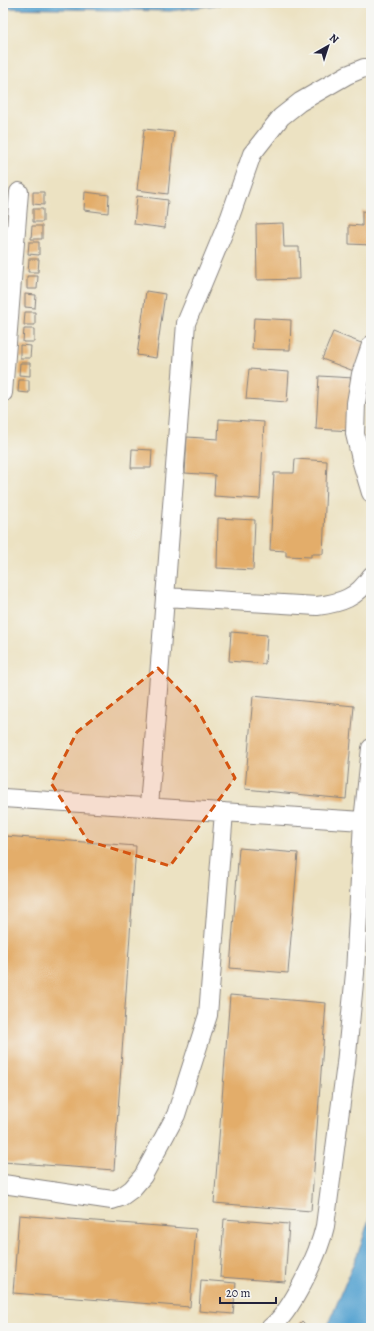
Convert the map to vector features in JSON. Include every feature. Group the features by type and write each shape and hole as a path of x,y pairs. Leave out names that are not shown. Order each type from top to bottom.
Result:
{"lane":[{"path":"148,807 186,324 230,218 252,154 281,117 300,102 347,75 364,68 371,68"},
{"path":"3,393 19,192"},
{"path":"371,345 361,374 356,403 354,434 371,493"},
{"path":"165,597 317,606 338,603 350,597 360,590 371,576"},
{"path":"270,1328 287,1310 298,1290 317,1251 325,1226 350,1028 355,973 363,821 371,748"},
{"path":"3,798 363,821"},
{"path":"3,1184 112,1200 121,1197 132,1189 143,1176 176,1115 208,1015 224,812"}],"highlighted area":[{"path":"158,668 196,707 235,778 170,866 88,841 51,783 77,732"}],"water":[{"path":"3,3 233,3 170,11 3,8"},
{"path":"371,1212 371,1328 327,1328 361,1245"}],"building":[{"path":"144,129 174,132 168,194 137,190"},
{"path":"33,192 44,192 44,205 33,204"},
{"path":"85,192 109,195 108,213 84,210"},
{"path":"137,196 168,200 165,228 134,224"},
{"path":"33,209 43,209 43,222 33,222"},
{"path":"362,211 371,212 371,245 349,244 349,225 362,226"},
{"path":"283,223 284,247 299,247 300,279 257,280 256,224"},
{"path":"32,226 42,226 42,239 31,239"},
{"path":"29,242 39,242 39,255 28,254"},
{"path":"29,259 39,259 38,272 28,272"},
{"path":"27,276 38,276 37,289 27,289"},
{"path":"146,291 165,294 156,358 137,355"},
{"path":"25,294 36,295 35,308 25,307"},
{"path":"25,312 35,312 35,325 24,325"},
{"path":"254,318 291,320 290,350 252,349"},
{"path":"24,329 34,329 34,342 23,342"},
{"path":"333,332 369,346 359,373 322,359"},
{"path":"20,345 31,346 30,358 20,358"},
{"path":"20,363 30,363 30,376 19,375"},
{"path":"249,369 289,372 287,402 246,399"},
{"path":"319,376 354,378 352,431 316,429"},
{"path":"19,380 29,380 29,393 18,392"},
{"path":"219,419 264,422 260,499 214,496 215,475 185,473 187,437 218,439"},
{"path":"132,449 152,450 151,468 131,468"},
{"path":"295,459 327,461 323,554 311,554 311,557 286,556 286,551 270,550 274,473 294,473"},
{"path":"218,518 255,520 253,570 217,568"},
{"path":"231,632 267,635 265,664 229,661"},
{"path":"253,696 354,706 346,799 245,789"},
{"path":"5,836 136,846 114,1170 3,1162 3,860"},
{"path":"239,848 298,853 288,973 230,968"},
{"path":"230,995 326,1003 311,1211 214,1203"},
{"path":"19,1215 196,1229 190,1307 13,1293"},
{"path":"224,1219 289,1224 285,1282 220,1277"},
{"path":"201,1280 236,1283 233,1314 199,1311"},
{"path":"302,1321 309,1328 296,1328"}]}
